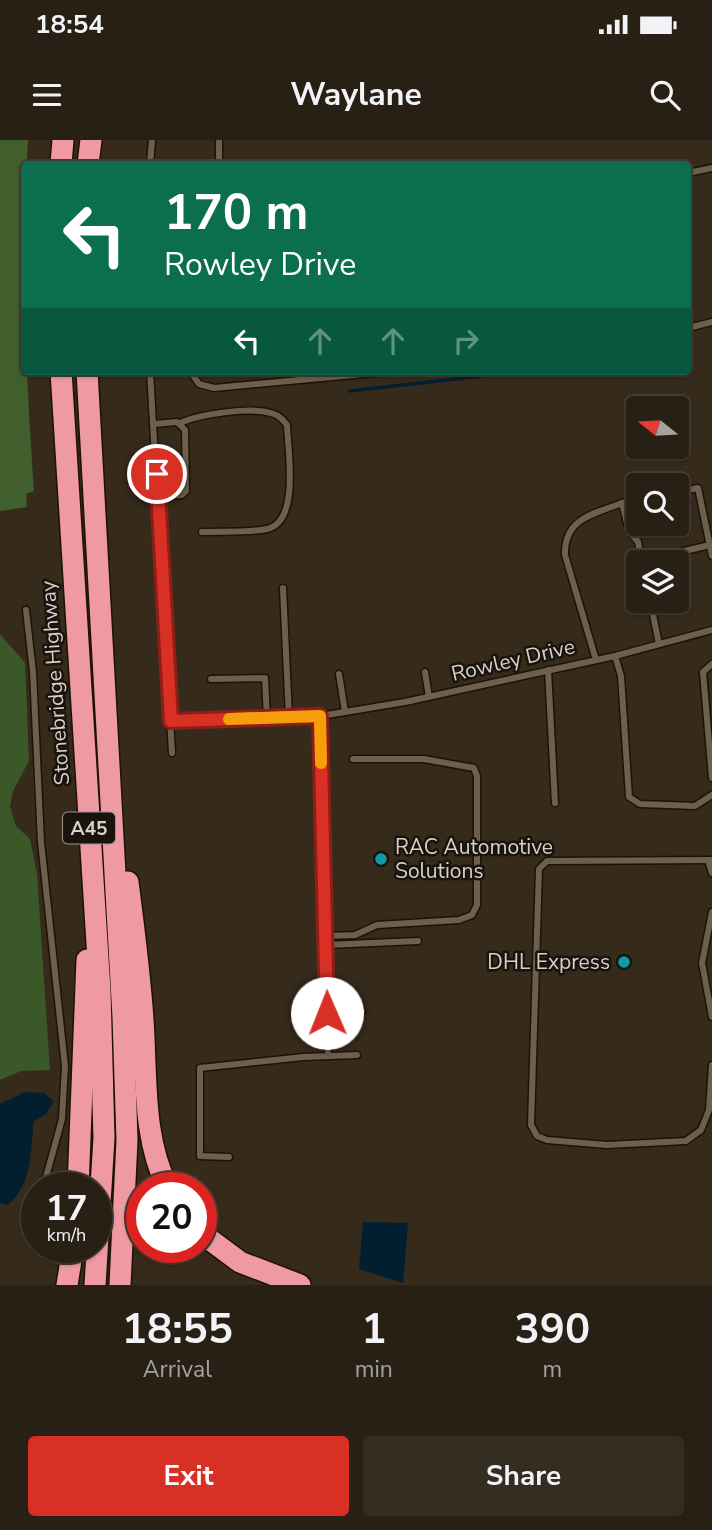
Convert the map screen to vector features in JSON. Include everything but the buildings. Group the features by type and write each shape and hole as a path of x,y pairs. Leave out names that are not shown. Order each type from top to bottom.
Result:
{"highway":[{"path":"61,161 64,140"},
{"path":"88,161 91,140"},
{"name":"Stonebridge Highway","path":"61,375 103,1078 102,1217 95,1285"},
{"name":"A45","path":"87,375 127,1140 120,1285"},
{"path":"110,798 123,849 135,940 151,1133 161,1172"},
{"path":"79,1172 85,988 93,889"},
{"path":"217,1245 240,1262 300,1285"},
{"path":"67,1285 71,1263"}],"lane":[{"path":"150,161 152,140"},
{"path":"219,140 219,161"},
{"path":"691,172 712,168"},
{"path":"691,327 712,322"},
{"path":"150,375 172,753"},
{"path":"193,375 199,384 214,388 353,375"},
{"path":"154,424 180,423 196,415 264,412 277,415 287,425 289,507 282,522 269,529 202,532"},
{"path":"158,497 182,495 186,491 185,430 180,423"},
{"path":"142,453 155,450"},
{"path":"689,490 698,488 712,556"},
{"path":"596,660 565,555 565,542 577,520 626,502"},
{"path":"622,503 629,531 638,542 640,550"},
{"path":"689,550 710,545"},
{"path":"283,588 289,718"},
{"path":"26,610 33,672 41,842 65,1066 62,1119 47,1172"},
{"path":"653,613 659,644"},
{"name":"Rowley Drive","path":"171,721 289,718 345,712 429,697 615,656 712,630"},
{"path":"615,656 621,676 629,797 640,804 695,806 712,795"},
{"path":"712,664 703,672 712,778"},
{"path":"548,670 555,803"},
{"path":"425,672 429,697"},
{"path":"339,674 345,712"},
{"path":"211,679 265,678 267,718"},
{"path":"320,716 328,1056"},
{"path":"326,936 355,934 377,925 459,920 472,915 477,905 477,776 474,768 424,759 353,759"},
{"path":"712,873 710,860 547,861 539,869 531,1125 537,1136 547,1140 607,1145 686,1141 701,1130 709,1110 712,1065"},
{"path":"712,912 702,963 712,1017"},
{"path":"326,945 418,941"},
{"path":"327,1013 362,1011"},
{"path":"229,1157 200,1156 200,1068 303,1057 357,1055"}],"green space":[{"path":"0,140 28,140 27,161 21,161 21,375 28,375 34,491 26,494 27,507 0,511"},
{"path":"0,634 25,663 29,761 13,791 10,807 16,826 30,839 37,874 50,1070 21,1071 0,1080"}],"water":[{"path":"25,1092 44,1093 54,1101 46,1114 34,1121 27,1172 21,1172 21,1188 8,1205 0,1203 0,1104"},
{"path":"363,1222 408,1223 403,1283 359,1269"}],"waterway":[{"path":"350,391 490,375"}],"slow traffic":[{"path":"229,719 320,716 321,763"}],"place":[{"name":"RAC Automotive Solutions","path":"381,859"},
{"name":"DHL Express","path":"624,962"}],"route":[{"path":"157,474 171,721 320,716 327,1013"}]}
